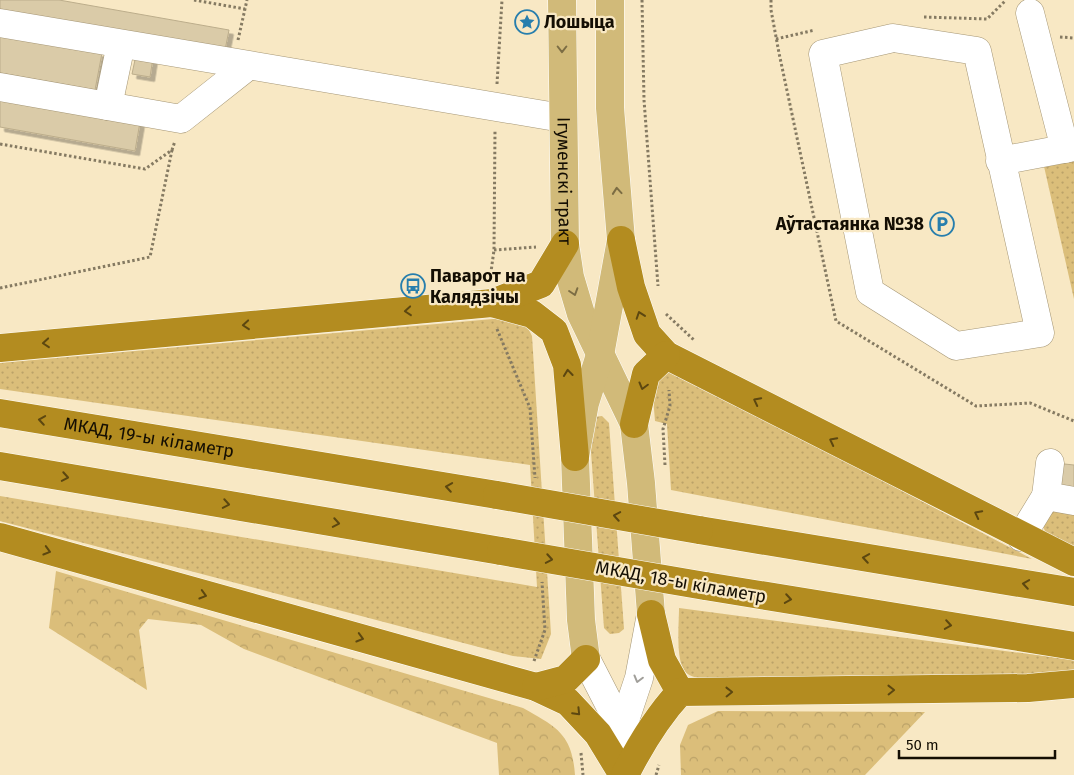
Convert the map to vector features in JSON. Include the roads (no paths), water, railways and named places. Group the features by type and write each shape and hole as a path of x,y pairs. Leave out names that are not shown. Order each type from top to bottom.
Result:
{"highway":[{"path":"621,240 631,287 647,334 666,355 1021,537 1074,562"},
{"path":"0,348 491,295 541,284 552,245"},
{"path":"491,295 532,314 554,331 567,365 576,457"},
{"path":"634,424 646,374 666,355"},
{"name":"МКАД, 19-ы кіламетр","path":"0,413 1074,592"},
{"name":"МКАД, 18-ы кіламетр","path":"0,466 705,586 1074,646"},
{"path":"0,537 536,687 568,702 598,734 624,775 659,716 680,692 1028,688 1074,684"},
{"path":"651,614 662,660 680,692"},
{"path":"536,687 566,679 586,659"}],"main road":[{"name":"Ігуменскі тракт","path":"562,0 562,118 552,245 570,277 581,314 634,424 641,483 651,614"},
{"path":"586,659 581,620 576,457 585,403 600,355 621,240 610,108 610,0"}],"street":[{"path":"1000,161 1069,148 1030,13"},
{"path":"0,23 562,118"},
{"path":"893,38 977,51 1000,161 1040,333 956,346 870,292 823,54 893,38"},
{"path":"108,106 121,44"},
{"path":"0,87 181,119 240,64"},
{"path":"1021,537 1046,496 1050,463"},
{"path":"1046,496 1074,501"},
{"path":"624,775 622,729 639,678 651,614"},
{"path":"586,659 622,729"}],"place":[{"name":"Лошыца","path":"527,22"},
{"name":"Аўтастаянка №38","path":"942,224"},
{"name":"Паварот на Калядзічы","path":"413,286"}]}
